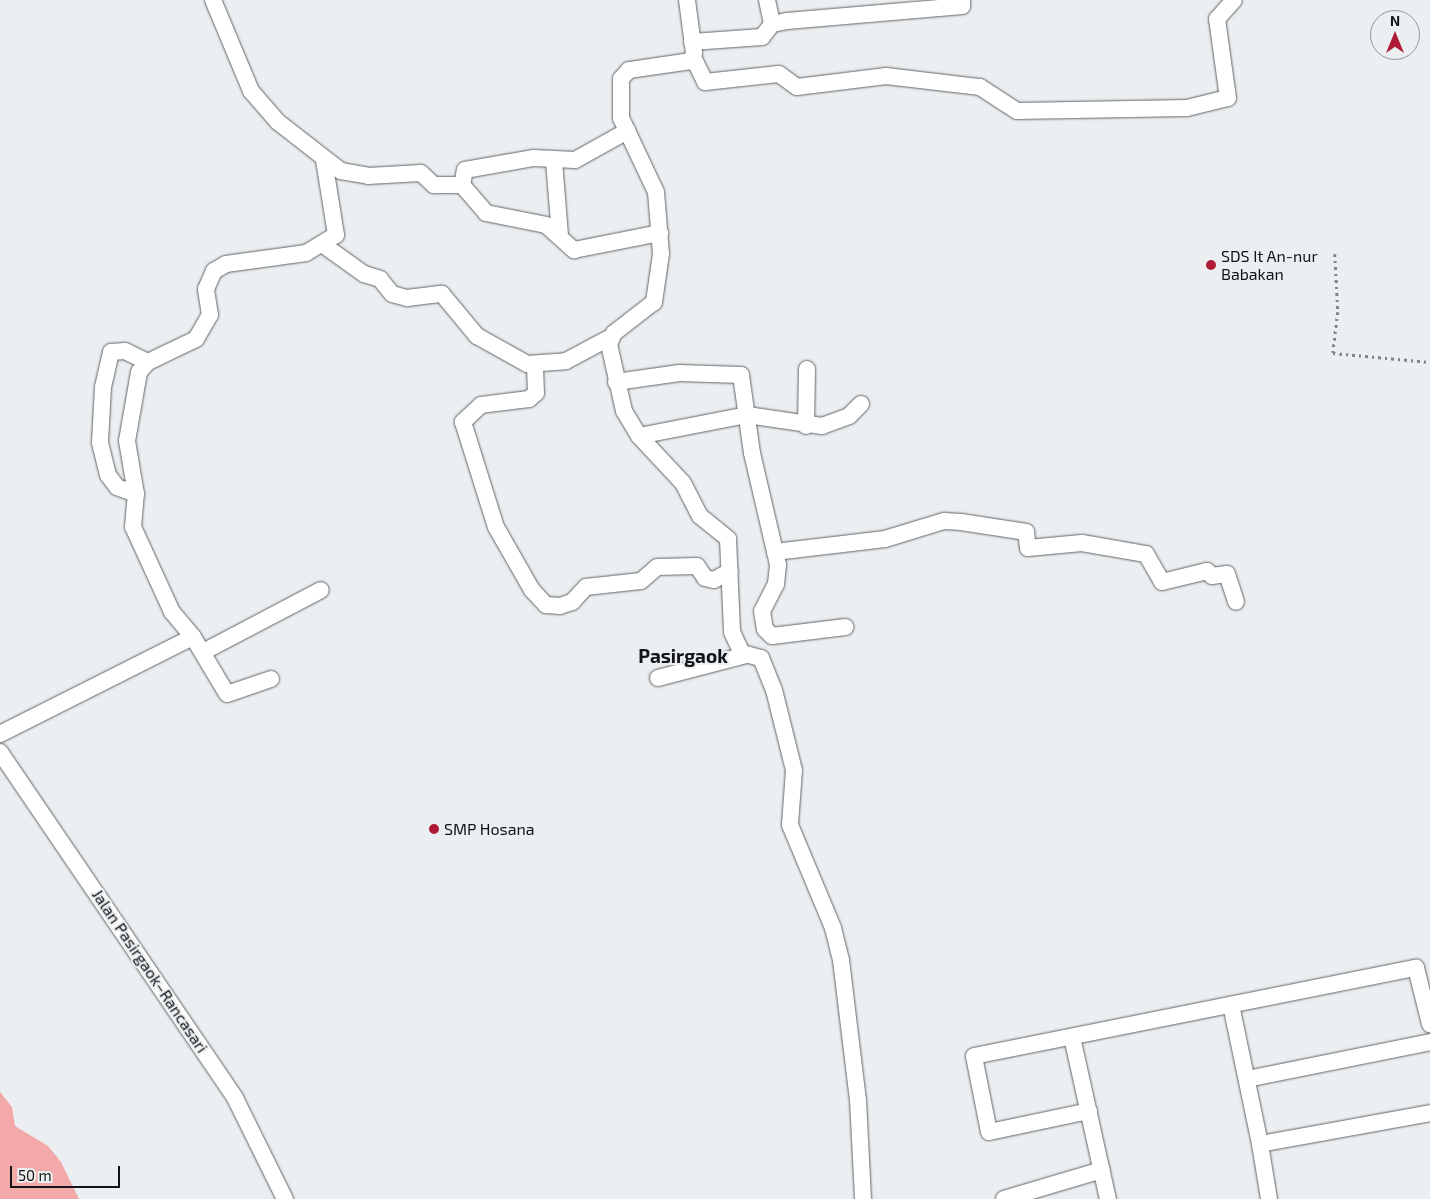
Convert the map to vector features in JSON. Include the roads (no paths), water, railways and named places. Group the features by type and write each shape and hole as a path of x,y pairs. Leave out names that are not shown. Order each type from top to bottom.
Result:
{"street":[{"path":"213,0 251,91 278,122 324,160 350,175 421,173 434,185 462,185 486,213 546,225 560,236 569,248 581,250 660,233"},
{"path":"687,0 693,49 705,82 779,74 797,87 886,76 980,87 1017,111 1187,108 1228,98 1217,19 1234,0"},
{"path":"767,0 772,24"},
{"path":"693,49 762,37 772,24 962,6 962,0"},
{"path":"322,244 364,274 380,279 392,294 407,298 442,294 491,347 535,366 566,361 611,337 654,302 660,233 656,192 627,131 620,109 624,73 688,62 693,49"},
{"path":"462,185 466,170 534,158 554,161 575,160 627,131"},
{"path":"271,679 227,694 203,652 161,593 134,533 136,494 127,441 134,387 148,362 196,339 210,315 206,289 214,271 226,264 306,253 336,235 324,160"},
{"path":"554,161 560,236"},
{"path":"611,337 616,382 624,411 639,436 683,483 700,516 725,534 731,548 730,624 746,655"},
{"path":"136,494 117,487 108,475 100,442 103,386 111,352 125,351 148,362"},
{"path":"535,366 536,393 529,399 480,406 463,422 464,435 496,527 532,590 546,605 560,606 572,602 586,587 641,582 657,567 697,566 705,578 714,580 730,571"},
{"path":"806,426 807,369"},
{"path":"616,382 679,373 738,374 778,565 776,584 762,611 765,629 772,636 844,627"},
{"path":"639,436 747,415 806,426 832,424 860,404"},
{"path":"775,552 885,539 944,521 961,522 1026,532 1028,548 1082,543 1146,554 1162,582 1207,571 1212,576 1228,574 1236,602"},
{"path":"203,652 321,590"},
{"path":"0,734 193,637"},
{"path":"658,678 746,655 761,658 774,690 794,770 790,826 838,941 858,1100 862,1199"},
{"name":"Jalan Pasirgaok–Rancasari","path":"0,752 235,1098 285,1199"},
{"path":"1088,1111 988,1132 974,1056 1416,968 1430,1024"},
{"path":"1231,1005 1260,1144 1269,1199"},
{"path":"1072,1037 1108,1199"},
{"path":"1247,1079 1430,1042"},
{"path":"1260,1144 1430,1112"},
{"path":"1004,1199 1102,1170"}],"place":[{"name":"SDS It An-nur Babakan","path":"1211,265"},
{"name":"SMP Hosana","path":"434,829"}],"district":[{"name":"Pasirgaok","path":"683,656"}]}
